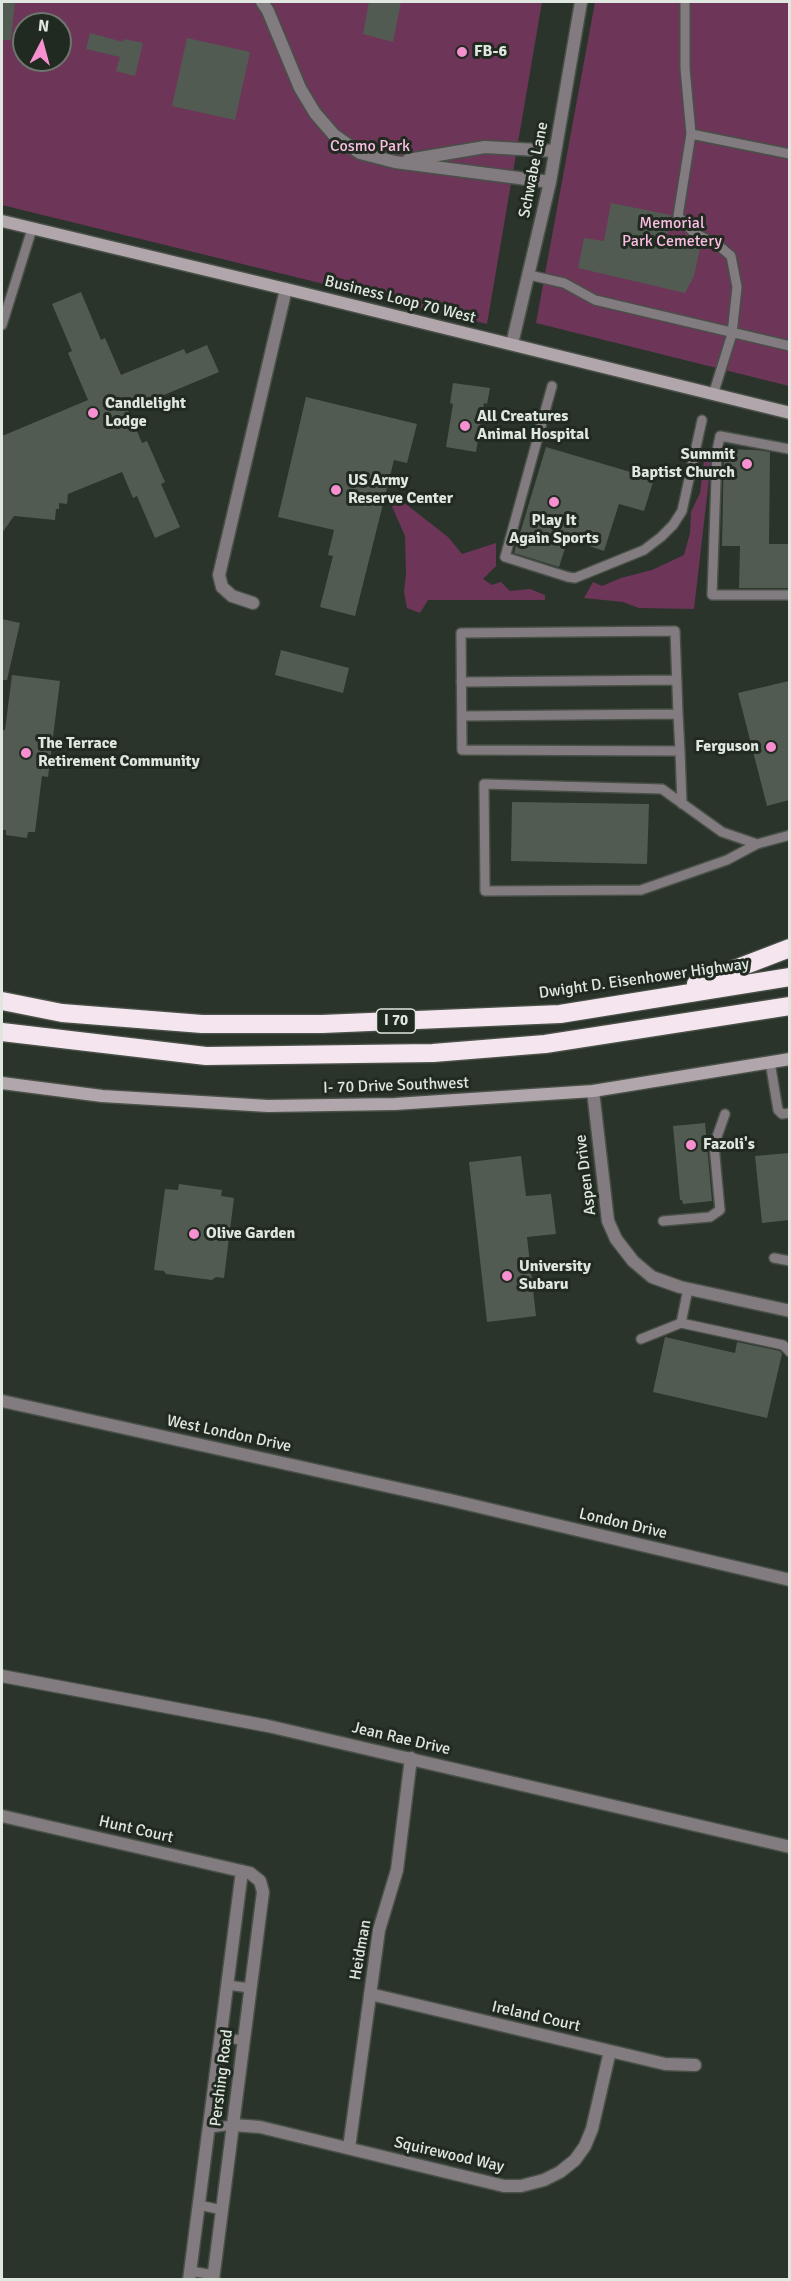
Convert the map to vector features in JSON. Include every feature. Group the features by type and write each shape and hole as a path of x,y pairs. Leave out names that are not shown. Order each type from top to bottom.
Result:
{"highway":[{"path":"659,998 789,948"},
{"name":"Dwight D. Eisenhower Highway","path":"2,1001 62,1013 202,1024 298,1024 560,1014 789,977"},
{"name":"I 70","path":"2,1032 206,1056 433,1053 545,1044 789,1006"}],"main road":[{"name":"Business Loop 70 West","path":"2,221 789,413"},
{"name":"I- 70 Drive Southwest","path":"2,1083 102,1096 268,1106 395,1104 593,1091 789,1059"}],"street":[{"path":"262,2 268,11 300,88 315,113 334,135 360,153 395,162 550,182"},
{"name":"Schwabe Lane","path":"512,344 550,182 581,2"},
{"path":"395,162 485,147 555,151"},
{"path":"253,603 232,596 222,587 219,575 286,289"},
{"name":"Aspen Drive","path":"593,1091 608,1221 616,1239 633,1262 652,1277 688,1289 789,1311"},
{"name":"West London Drive","path":"2,1401 450,1500"},
{"name":"London Drive","path":"450,1500 789,1580"},
{"name":"Jean Rae Drive","path":"2,1676 268,1726 789,1847"},
{"name":"Heidman","path":"349,2148 379,1930 397,1870 411,1758"},
{"name":"Hunt Court","path":"2,1816 250,1873 260,1881"},
{"path":"190,2275 242,1871"},
{"name":"Pershing Road","path":"213,2277 263,1892 260,1881"},
{"name":"Ireland Court","path":"370,1994 665,2064 695,2065"},
{"name":"Squirewood Way","path":"233,2125 260,2127 504,2186 521,2186 544,2180 560,2172 575,2160 585,2146 592,2128 610,2051"}],"lane":[{"path":"685,2 685,68 691,135 678,216 694,233 718,245 731,256 737,287 732,334 713,395"},
{"path":"691,135 789,154"},
{"path":"2,325 32,229"},
{"path":"529,275 564,283 595,300 789,346"},
{"path":"552,386 505,557 568,577 575,578 644,550 673,525 682,511 702,420"},
{"path":"789,449 720,436 717,451 712,595 789,595"},
{"path":"680,751 462,750 461,633 675,631 678,714 680,751 682,804"},
{"path":"461,682 677,680"},
{"path":"462,716 678,714"},
{"path":"757,844 722,832 662,789 484,784 485,891 641,890 727,860 757,844 789,835"},
{"path":"770,1062 778,1110 782,1114 789,1113"},
{"path":"663,1221 710,1217 720,1210 714,1145 725,1114"},
{"path":"774,1258 789,1261"},
{"path":"681,1323 688,1289"},
{"path":"641,1338 681,1323 783,1345 789,1352"},
{"path":"227,1985 250,1988"},
{"path":"220,2038 244,2040"},
{"path":"210,2128 233,2125"},
{"path":"199,2205 222,2210"},
{"path":"190,2275 213,2277"}],"green space":[{"name":"Cosmo Park","path":"2,2 542,2 487,324 2,205"},
{"name":"Memorial Park Cemetery","path":"595,2 789,2 789,386 536,323"},
{"path":"708,448 712,453 694,609 639,608 623,602 584,598 593,582 602,586 621,578 652,570 684,555 690,533 691,512 700,493 705,453"},
{"path":"402,501 448,537 462,554 496,543 496,566 483,579 492,585 501,582 510,591 530,589 545,595 545,600 428,600 420,613 407,608 404,592 405,536 390,502"}],"building":[{"path":"2,2 15,2 14,12 12,12 11,40 2,40"},
{"path":"369,2 401,2 393,42 363,34"},
{"path":"90,33 123,42 124,39 143,43 135,76 116,71 120,57 86,49"},
{"path":"187,38 250,52 235,120 172,106"},
{"path":"611,203 671,215 667,235 701,244 694,276 685,293 578,268 584,238 604,241"},
{"name":"Candlelight Lodge","path":"81,292 101,340 105,338 121,375 184,349 186,354 207,345 219,372 128,410 142,443 147,441 165,482 161,484 180,527 155,538 137,496 133,498 122,472 68,494 67,504 59,503 59,509 56,509 55,520 14,516 2,533 2,436 88,400 68,353 72,351 52,304"},
{"name":"All Creatures Animal Hospital","path":"453,383 490,388 487,404 484,403 476,452 446,447 453,404 450,403"},
{"name":"US Army Reserve Center","path":"306,397 417,424 407,463 394,460 355,616 320,607 333,556 328,555 334,530 278,517"},
{"name":"Play It Again Sports","path":"546,447 654,479 644,511 619,504 604,551 568,539 559,567 514,553"},
{"path":"724,449 770,452 769,544 789,544 789,588 739,588 740,546 722,546"},
{"path":"2,619 20,623 7,680 2,680"},
{"path":"281,650 349,668 343,693 275,675"},
{"name":"The Terrace Retirement Community","path":"12,675 60,681 48,777 42,776 35,832 28,832 27,838 6,835 6,830 2,830 2,730 5,730"},
{"name":"Ferguson","path":"789,681 789,800 767,806 738,693"},
{"path":"512,802 649,804 647,864 511,861"},
{"name":"Fazoli's","path":"705,1123 712,1201 683,1204 680,1200 673,1126"},
{"path":"789,1153 789,1220 762,1223 755,1156"},
{"name":"University Subaru","path":"521,1156 526,1196 551,1194 556,1234 527,1237 536,1316 487,1322 469,1162"},
{"name":"Olive Garden","path":"179,1184 222,1190 221,1196 234,1198 224,1278 216,1277 212,1280 166,1274 164,1271 154,1270 165,1189 178,1190"},
{"path":"665,1337 735,1353 737,1342 780,1351 782,1354 767,1418 653,1392"}],"place":[{"name":"FB-6","path":"462,52"},
{"name":"Candlelight Lodge","path":"93,413"},
{"name":"All Creatures Animal Hospital","path":"465,426"},
{"name":"Summit Baptist Church","path":"747,464"},
{"name":"US Army Reserve Center","path":"336,490"},
{"name":"Play It Again Sports","path":"554,502"},
{"name":"Ferguson","path":"771,747"},
{"name":"The Terrace Retirement Community","path":"26,753"},
{"name":"Fazoli's","path":"691,1145"},
{"name":"Olive Garden","path":"194,1234"},
{"name":"University Subaru","path":"507,1276"}]}
